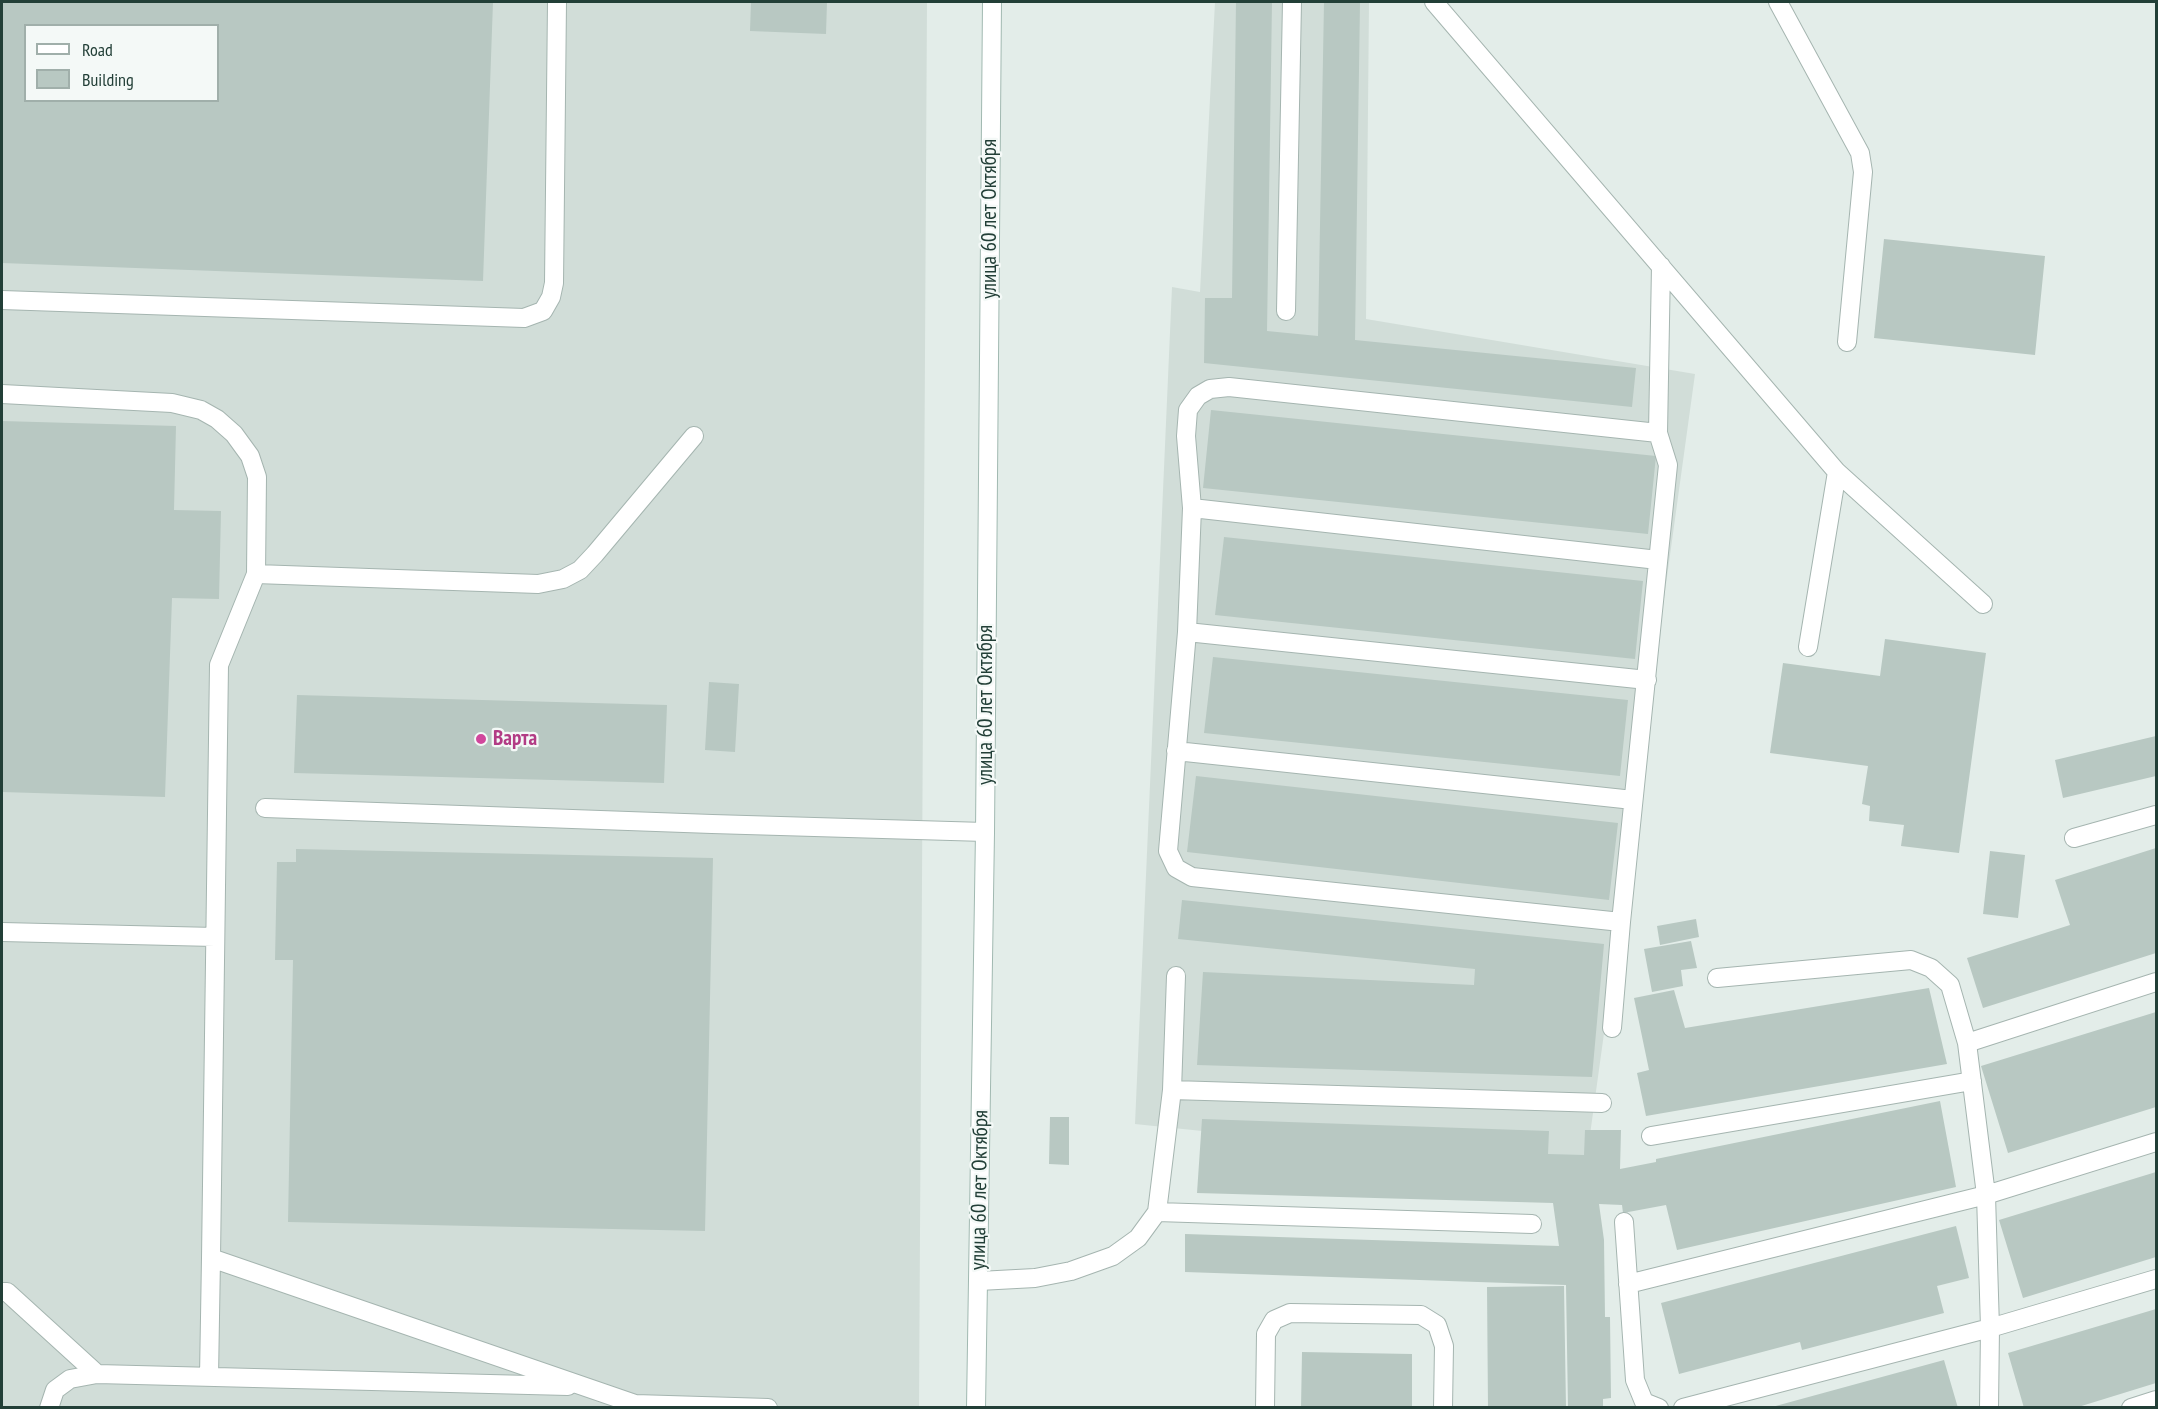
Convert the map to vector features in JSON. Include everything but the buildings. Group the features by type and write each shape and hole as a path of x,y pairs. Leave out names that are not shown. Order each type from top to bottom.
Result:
{"main road":[{"path":"2,300 524,318 543,311 551,297 554,283 557,2"},
{"name":"улица 60 лет Октября","path":"976,1407 985,831 992,2"},
{"path":"1286,310 1292,2"},
{"path":"1434,2 1837,472 1983,604"},
{"path":"1778,2 1860,153 1863,172 1847,342"},
{"path":"1612,1028 1668,465 1658,434 1661,266"},
{"path":"1621,922 1192,877 1176,868 1168,851 1187,632 1191,508 1186,436 1188,410 1198,396 1210,389 1229,387 1658,434"},
{"path":"2,394 171,403 201,410 217,419 234,434 250,456 257,477 256,574 219,665 209,1377"},
{"path":"256,574 538,584 563,579 580,570 596,554 694,436"},
{"path":"1808,648 1837,472"},
{"path":"1191,508 1658,560"},
{"path":"1187,632 1647,680"},
{"path":"1176,751 1634,800"},
{"path":"265,808 985,831"},
{"path":"2074,838 2157,815"},
{"path":"2,932 215,937"},
{"path":"1717,978 1911,960 1931,968 1950,985 1967,1043 1986,1195 1990,1328 1989,1407"},
{"path":"979,1281 1035,1278 1071,1271 1113,1256 1138,1238 1157,1212 1172,1090 1176,976"},
{"path":"1967,1043 2157,982"},
{"path":"1651,1136 1972,1081"},
{"path":"1172,1090 1602,1103"},
{"path":"1628,1284 1986,1195 2157,1142"},
{"path":"1157,1212 1532,1224"},
{"path":"1624,1222 1635,1380 1644,1402 1659,1407"},
{"path":"211,1258 634,1404 768,1407"},
{"path":"1683,1407 1990,1328 2157,1279"},
{"path":"3,1290 97,1374"},
{"path":"1265,1407 1266,1334 1274,1320 1290,1312 1421,1316 1429,1320 1437,1325 1444,1346 1443,1407"},
{"path":"49,1407 55,1390 70,1379 97,1374 585,1386"},
{"path":"2131,1407 2157,1400"}],"shaded area":[{"path":"2,2 927,2 919,1407 2,1408"},
{"path":"1215,2 1369,2 1366,319 1695,374 1585,1171 1135,1124 1172,287 1200,292"}],"place":[{"name":"Варта","path":"481,739"}]}
